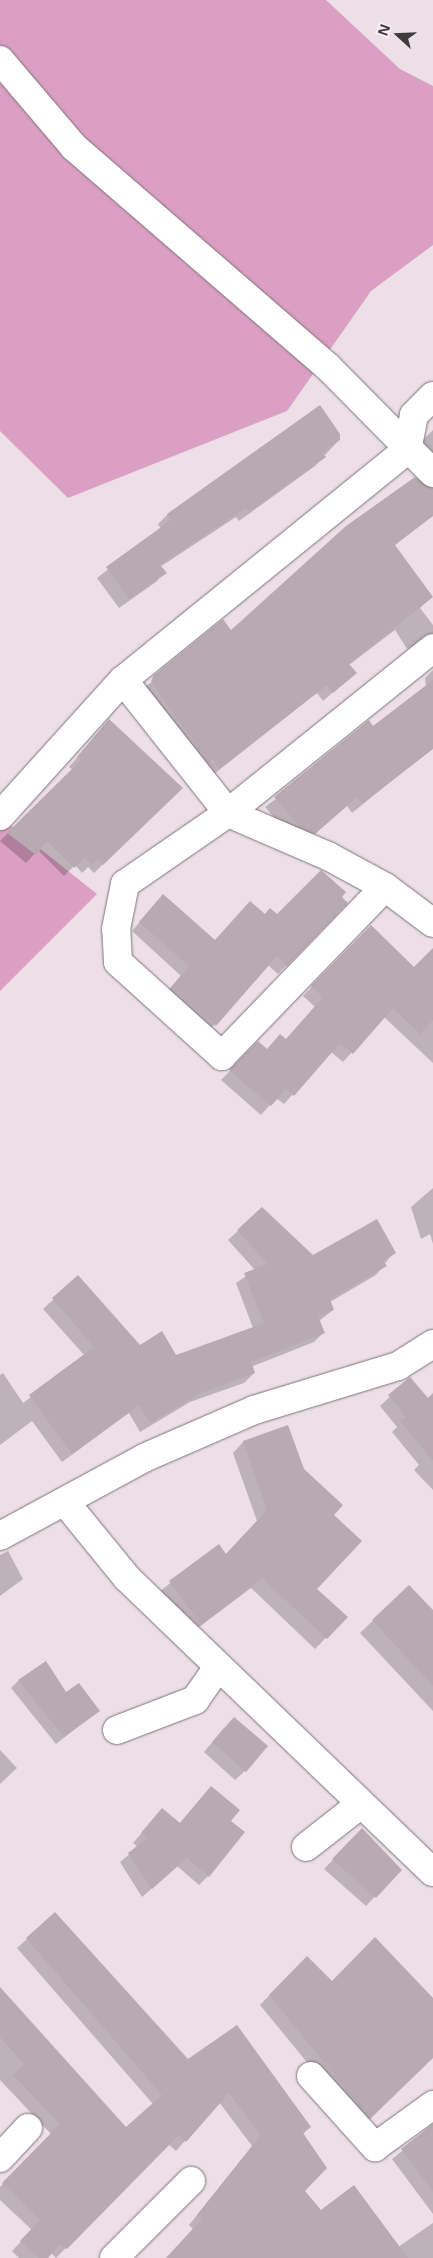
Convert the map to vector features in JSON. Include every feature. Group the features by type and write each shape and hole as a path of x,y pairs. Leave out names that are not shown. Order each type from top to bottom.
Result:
{"street":[{"path":"0,60 74,147 328,367 407,450 433,473"},
{"path":"0,816 123,680 407,450 414,416 433,396"},
{"path":"385,887 222,1056 118,962 116,929 125,884 228,814 433,648"},
{"path":"123,680 228,814 328,856 385,887 433,923"},
{"path":"0,1536 146,1457 254,1410 398,1366 433,1344"},
{"path":"65,1502 127,1578 217,1668 433,1872"},
{"path":"117,1730 195,1700 217,1668"},
{"path":"306,1847 361,1804"},
{"path":"312,2076 375,2147 433,2105"},
{"path":"0,2158 28,2128"},
{"path":"114,2258 191,2181"}],"shaded area":[{"path":"0,0 326,0 400,69 433,86 433,245 371,291 287,411 68,498 0,431"},
{"path":"0,817 97,894 0,991"}],"building":[{"path":"320,405 340,434 340,440 322,453 326,457 249,512 246,508 160,565 167,573 129,599 106,567 171,520 167,514"},
{"path":"415,477 433,488 433,516 395,545 433,597 349,664 357,673 333,693 327,685 219,769 212,760 209,763 151,682 153,676 223,619 231,630 346,526"},
{"path":"433,680 433,749 362,804 357,797 315,834 300,827 274,797 369,720 373,726"},
{"path":"109,719 183,788 103,865 98,859 92,865 85,857 74,868 47,841 36,855 7,833 81,760 77,757"},
{"path":"321,870 346,892 342,897 348,903 287,966 277,956 216,1026 171,987 189,966 139,922 163,894 215,940 250,901 265,914 270,908 277,914"},
{"path":"371,925 414,967 433,948 433,1020 420,1034 393,1008 353,1054 340,1043 294,1096 286,1089 271,1106 229,1070 258,1041 267,1049 280,1034 286,1039 323,997 311,986"},
{"path":"262,1207 313,1255 377,1219 396,1253 383,1261 387,1266 330,1299 334,1310 318,1316 325,1333 251,1362 255,1373 201,1393 150,1423 139,1405 72,1454 29,1395 94,1347 52,1298 78,1275 140,1345 162,1331 176,1355 264,1323 244,1273 268,1264 237,1230"},
{"path":"410,1377 428,1398 433,1393 433,1461 400,1421 406,1417 388,1395"},
{"path":"288,1425 304,1469 343,1505 334,1515 362,1541 317,1589 348,1617 327,1639 262,1578 201,1625 169,1581 219,1544 226,1554 267,1510 243,1441"},
{"path":"409,1585 433,1610 433,1686 372,1620"},
{"path":"46,1661 66,1692 79,1683 100,1711 64,1737 18,1680"},
{"path":"234,1717 268,1746 246,1772 212,1742"},
{"path":"211,1786 240,1810 231,1821 245,1832 209,1877 187,1858 152,1889 128,1853 147,1838 141,1833 162,1808 180,1823"},
{"path":"362,1828 402,1870 376,1898 332,1859"},
{"path":"55,1912 188,2059 237,2025 311,2127 303,2133 327,2168 305,2191 321,2210 354,2185 408,2258 166,2258 202,2219 197,2215 261,2135 229,2093 186,2142 179,2135 67,2249 60,2244 48,2258 39,2258 20,2241 40,2220 2,2183 60,2124 13,2075 24,2064 0,2037 0,1987 126,2127 162,2095 26,1938"},
{"path":"375,1937 433,1998 433,2058 370,2119 269,1995 307,1956 332,1981"},
{"path":"433,2124 433,2192 401,2149"}]}
